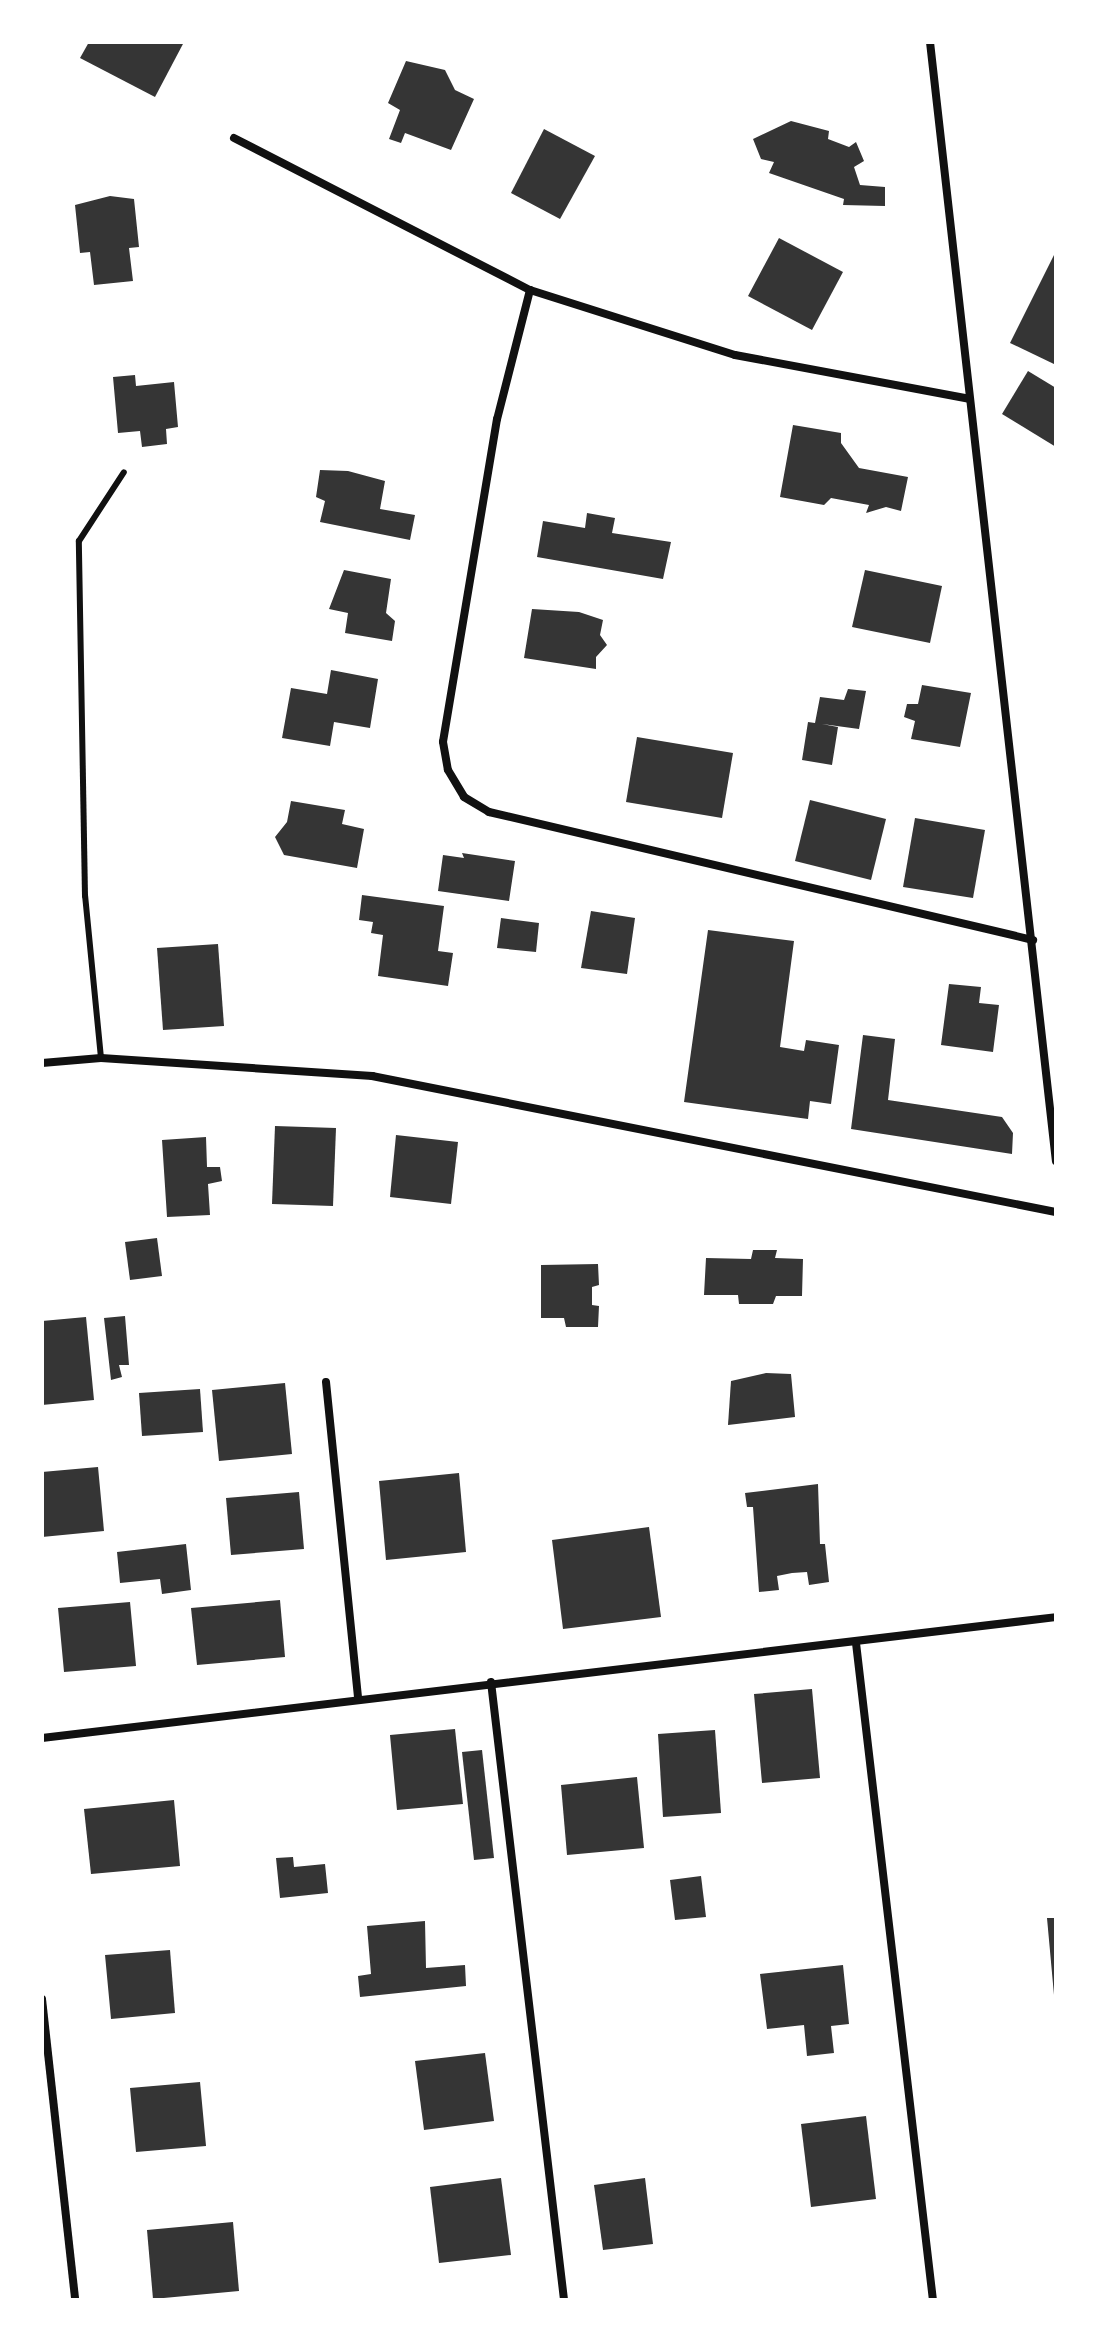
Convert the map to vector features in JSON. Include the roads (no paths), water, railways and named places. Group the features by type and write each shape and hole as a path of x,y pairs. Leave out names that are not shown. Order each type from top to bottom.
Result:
{"street":[{"path":"930,42 1056,1161"},
{"path":"234,138 530,290 735,355 969,399"},
{"path":"530,290 497,419 443,742 448,770 464,797 489,812 1033,940"},
{"path":"42,1063 101,1058 372,1076 1056,1212"},
{"path":"326,1382 358,1697"},
{"path":"42,1738 358,1697 856,1643 1056,1617"},
{"path":"856,1643 933,2300"},
{"path":"491,1682 564,2300"},
{"path":"42,1999 75,2300"}],"lane":[{"path":"101,1058 85,896 79,541 124,472"}]}
